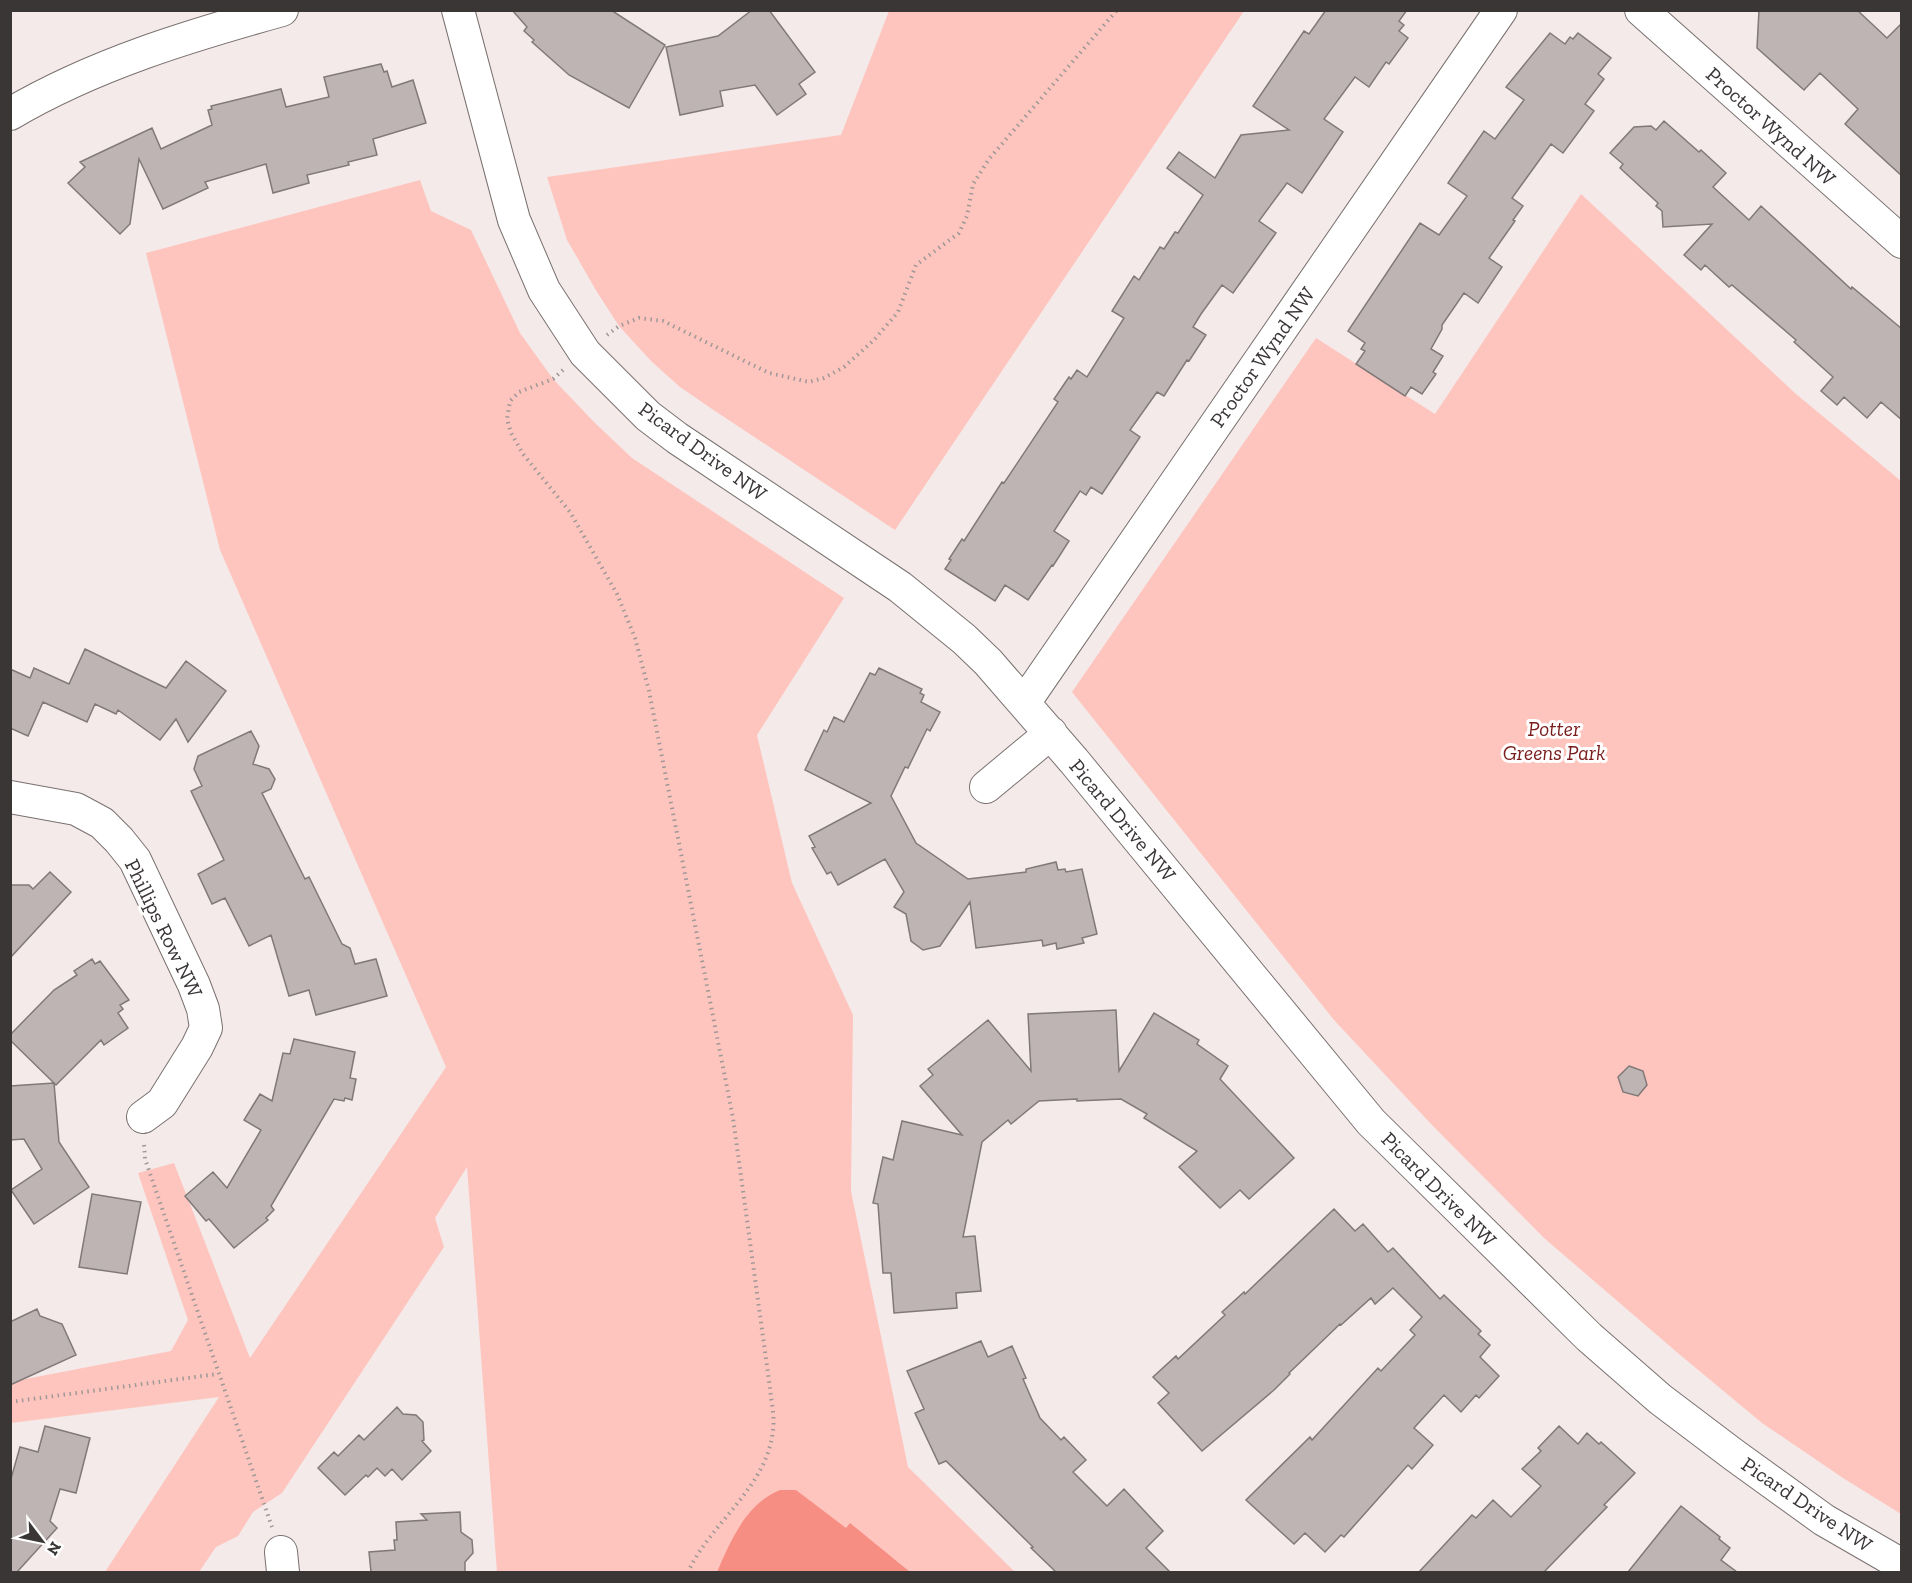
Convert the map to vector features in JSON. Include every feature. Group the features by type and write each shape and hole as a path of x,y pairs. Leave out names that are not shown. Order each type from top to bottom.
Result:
{"street":[{"path":"14,106 102,68 187,37 282,10"},
{"name":"Picard Drive NW","path":"458,10 514,220 544,290 585,352 648,416 677,438 855,556 936,615 988,662 1051,733 1371,1122 1589,1337 1660,1398 1824,1520 1902,1565"},
{"name":"Proctor Wynd NW","path":"1024,702 1501,10"},
{"name":"Proctor Wynd NW","path":"1641,10 1902,242"},
{"path":"986,787 1051,733"},
{"name":"Phillips Row NW","path":"10,797 76,809 102,823 119,840 135,860 194,985 203,1009 206,1028 197,1047 162,1102 143,1117"}],"path":[{"path":"619,326 639,318 663,321 769,374 809,382 824,378 844,367 898,312 916,265 959,233 967,216 973,184 989,159 1117,10"},
{"path":"553,379 519,392 510,401 507,419 511,433 519,447 570,512 617,594 635,638 649,691 733,1118 770,1388 773,1429 768,1451 760,1470 749,1488 704,1545 688,1572"},
{"path":"143,1117 145,1159 282,1562"},
{"path":"10,1402 218,1374"}],"green space":[{"path":"889,11 1244,11 895,530 680,387 651,361 619,326 567,240 547,177 841,135"},
{"path":"420,180 431,211 471,230 520,333 553,379 594,422 632,458 844,598 757,735 792,883 853,1015 851,1191 908,1467 1015,1572 497,1572 467,1167 435,1218 444,1247 282,1493 253,1512 238,1536 216,1547 199,1572 105,1572 219,1397 11,1423 10,1382 171,1351 188,1320 138,1173 174,1163 250,1358 446,1067 220,550 146,253"},
{"name":"Potter Greens Park","path":"1581,194 1796,394 1901,481 1901,1514 1762,1423 1544,1238 1432,1125 1334,1020 1072,692 1316,338 1435,414"}],"shaded area":[{"path":"780,1490 796,1490 846,1528 850,1523 910,1572 717,1572 741,1524 758,1504"}],"building":[{"path":"512,10 611,10 665,45 629,108 569,75 532,42 534,40 524,31 527,27"},
{"path":"752,10 769,10 815,72 799,84 806,94 777,115 755,85 720,91 723,106 680,115 666,47 718,36"},
{"path":"1326,10 1407,10 1399,21 1404,25 1399,31 1408,38 1389,64 1386,62 1369,87 1355,77 1324,119 1343,132 1302,193 1287,183 1259,221 1276,233 1233,293 1222,285 1201,314 1193,327 1206,335 1164,396 1157,392 1130,430 1140,437 1102,494 1091,487 1086,495 1080,491 1054,531 1069,541 1053,566 1028,600 1005,585 995,601 945,569 962,539 964,541 1058,402 1054,399 1069,377 1071,379 1077,370 1087,377 1124,318 1112,311 1134,276 1139,280 1160,247 1164,249 1175,232 1178,233 1203,195 1167,168 1179,152 1215,178 1241,135 1289,130 1253,106 1304,31 1309,34"},
{"path":"1759,10 1857,10 1887,38 1902,23 1902,176 1845,124 1858,109 1820,73 1804,90 1757,48"},
{"path":"1550,33 1565,44 1570,37 1573,39 1578,33 1611,58 1598,74 1604,79 1585,104 1594,111 1563,153 1551,144 1512,198 1523,206 1489,258 1502,267 1478,303 1464,293 1442,325 1431,349 1443,356 1433,372 1436,374 1422,394 1411,387 1405,396 1356,364 1365,351 1361,349 1365,343 1348,331 1420,223 1439,235 1467,196 1448,183 1484,131 1495,139 1524,100 1506,87"},
{"path":"381,64 384,72 387,71 392,87 413,80 426,123 373,139 377,155 348,162 349,165 307,175 309,183 273,193 266,164 205,182 208,188 163,209 139,159 130,224 120,234 68,183 85,167 80,162 152,128 161,149 212,125 208,110 212,109 211,106 281,89 286,107 329,97 324,77"},
{"path":"1664,121 1726,173 1713,187 1749,220 1761,206 1851,289 1852,287 1902,329 1902,420 1881,402 1867,418 1844,397 1837,405 1821,391 1833,377 1794,342 1796,340 1732,285 1729,287 1705,265 1701,270 1684,255 1712,224 1663,227 1662,211 1656,206 1658,203 1620,168 1623,164 1610,153 1634,127 1651,126 1656,130"},
{"path":"85,649 166,688 186,661 226,691 188,742 176,719 160,740 118,710 116,714 95,704 87,722 43,702 28,736 10,728 10,669 30,678 34,668 69,684"},
{"path":"879,668 922,689 920,693 924,695 921,702 940,712 930,731 927,729 891,796 916,843 968,879 1026,872 1026,869 1056,862 1058,870 1065,869 1066,872 1082,869 1097,934 1082,938 1084,943 1057,949 1056,943 1043,946 1042,940 976,948 970,902 940,946 923,950 911,941 906,914 894,907 904,892 885,859 838,885 831,872 827,874 812,848 815,847 809,836 871,803 805,770 824,730 827,732 834,717 844,722 870,673 875,675"},
{"path":"251,731 259,746 253,764 269,769 275,779 271,789 262,793 305,879 309,877 342,944 350,948 355,964 376,959 387,996 316,1015 309,990 289,996 271,935 249,946 225,898 212,904 198,874 224,860 191,791 202,786 194,769 198,756"},
{"path":"50,872 71,892 10,958 10,885 29,885 33,889"},
{"path":"92,959 95,964 100,961 129,1000 120,1005 123,1009 118,1013 128,1028 104,1045 101,1040 56,1085 10,1040 10,1035 54,990 77,975 74,971"},
{"path":"1116,1010 1119,1071 1154,1013 1199,1040 1197,1044 1228,1066 1220,1079 1294,1158 1249,1199 1240,1190 1220,1208 1179,1167 1197,1151 1144,1118 1147,1114 1121,1099 1039,1101 1011,1124 1008,1120 982,1142 963,1237 975,1236 981,1291 956,1293 957,1308 894,1313 891,1273 883,1273 878,1204 873,1203 883,1157 893,1160 902,1121 962,1135 920,1086 933,1075 928,1069 988,1020 1031,1071 1028,1014"},
{"path":"294,1039 355,1052 350,1078 356,1079 352,1100 334,1099 271,1206 274,1210 266,1218 268,1220 234,1248 209,1219 206,1221 185,1196 213,1172 227,1188 261,1130 244,1120 260,1094 272,1101 283,1053 290,1054"},
{"path":"1629,1066 1643,1071 1647,1085 1638,1096 1623,1092 1618,1077"},
{"path":"54,1083 59,1142 89,1187 34,1224 11,1190 42,1169 24,1139 10,1140 10,1086"},
{"path":"92,1194 141,1202 127,1274 79,1267"},
{"path":"1334,1209 1355,1231 1363,1224 1388,1252 1393,1248 1440,1299 1444,1295 1481,1331 1478,1334 1490,1345 1480,1357 1499,1376 1479,1398 1476,1395 1461,1412 1444,1395 1414,1428 1433,1445 1412,1469 1408,1465 1344,1537 1341,1535 1325,1552 1305,1533 1294,1544 1246,1500 1310,1437 1312,1440 1378,1368 1381,1371 1415,1335 1410,1330 1422,1317 1393,1288 1375,1304 1371,1298 1340,1324 1274,1390 1202,1451 1158,1403 1169,1393 1153,1377 1176,1356 1178,1359 1225,1315 1222,1312 1244,1292 1245,1294"},
{"path":"37,1309 40,1316 62,1324 76,1355 10,1385 10,1322"},
{"path":"981,1341 988,1357 1012,1346 1040,1418 1061,1440 1064,1437 1086,1460 1073,1472 1107,1506 1124,1489 1163,1531 1146,1548 1170,1572 1056,1572 946,1461 939,1464 915,1413 924,1409 907,1371"},
{"path":"397,1407 403,1414 416,1415 423,1422 424,1440 422,1441 431,1451 402,1480 392,1469 385,1476 377,1468 345,1495 318,1468 334,1452 338,1456 359,1435 364,1440"},
{"path":"45,1426 90,1438 76,1493 60,1489 50,1521 57,1528 17,1572 10,1572 10,1482 20,1447 38,1452"},
{"path":"1559,1426 1578,1444 1587,1433 1599,1444 1601,1442 1635,1473 1604,1505 1607,1507 1544,1572 1419,1572 1472,1515 1476,1518 1493,1500 1511,1517 1541,1486 1522,1469 1541,1451 1538,1448"},
{"path":"1681,1506 1720,1537 1719,1539 1730,1548 1721,1560 1737,1572 1628,1572"},
{"path":"460,1512 461,1532 472,1540 473,1553 465,1562 465,1572 371,1572 369,1552 395,1550 396,1522 427,1520 421,1514"}]}
